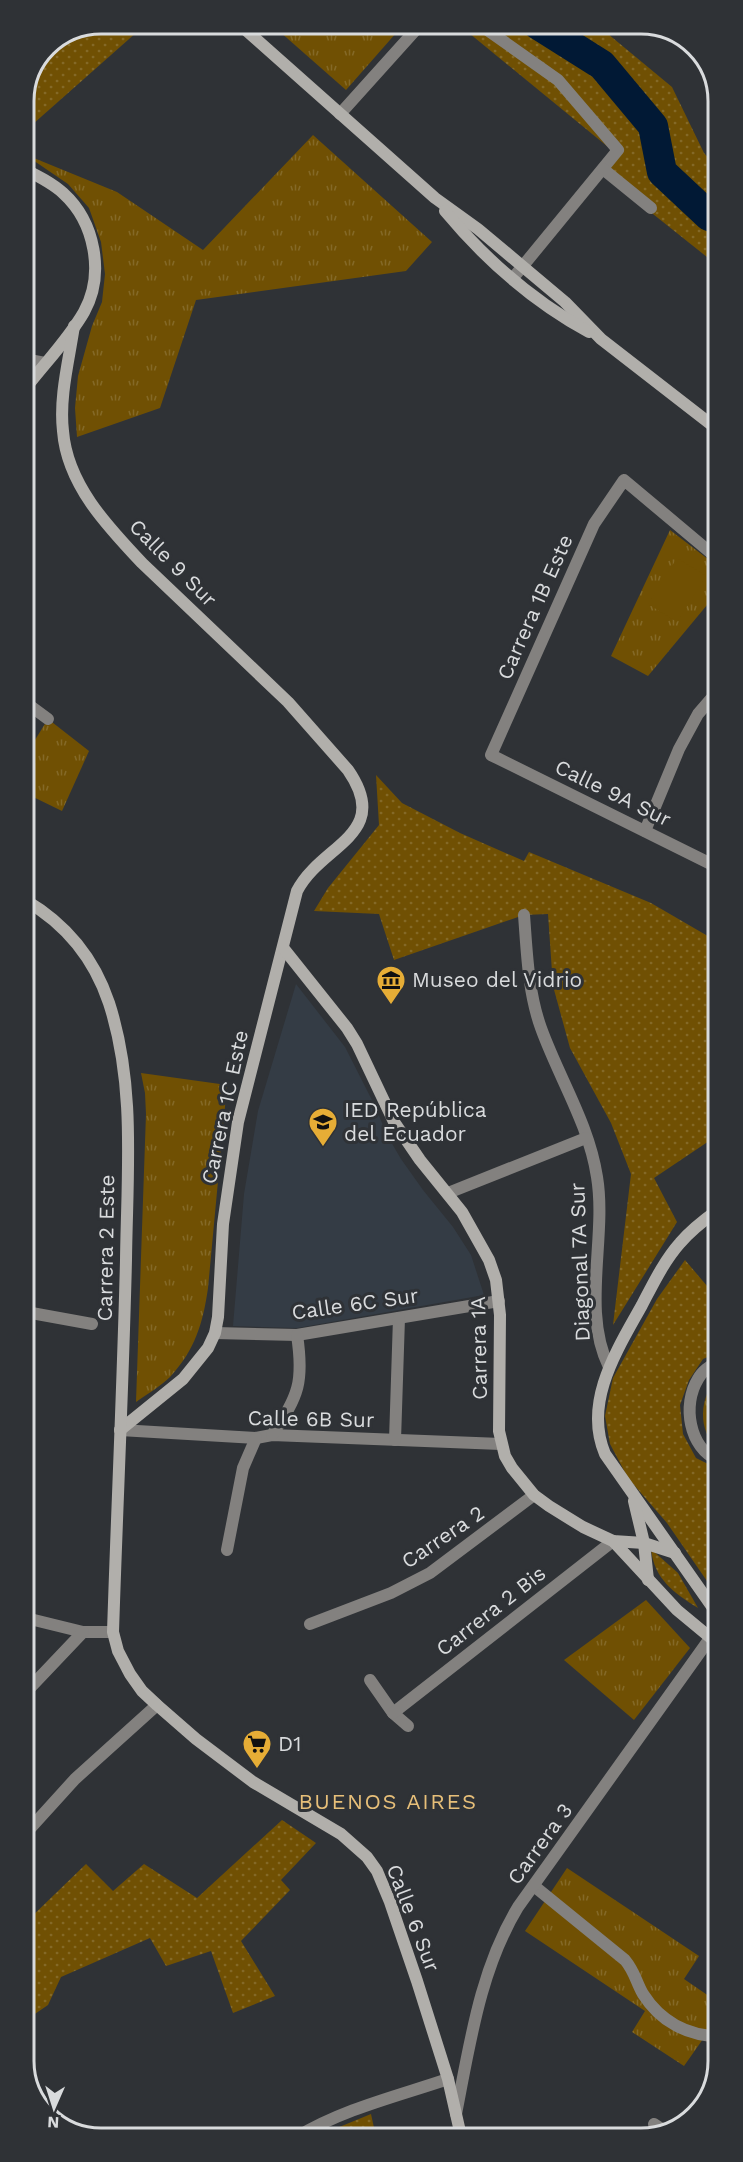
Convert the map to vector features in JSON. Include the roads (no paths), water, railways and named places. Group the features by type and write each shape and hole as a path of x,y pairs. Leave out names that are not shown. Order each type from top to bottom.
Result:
{"street":[{"path":"251,34 435,198 478,228 565,302 601,339"},
{"path":"340,114 411,35"},
{"path":"494,35 558,80 618,150 513,278"},
{"path":"603,169 651,208"},
{"path":"34,175 56,187 75,206 89,232 95,267 90,299 74,326 34,377"},
{"path":"435,198 471,242 555,313 601,339 708,421"},
{"name":"Calle 9 Sur","path":"74,326 62,430 65,450 80,485 120,539 142,563 288,702 335,754 356,782"},
{"path":"34,361 45,363"},
{"name":"Carrera 1B Este","path":"491,755 594,524 624,480 708,550"},
{"path":"645,831 679,749 698,714 708,702"},
{"path":"34,709 48,719"},
{"name":"Calle 9A Sur","path":"491,755 708,862"},
{"name":"Carrera 1C Este","path":"120,1430 183,1379 208,1348 215,1333 218,1317 223,1224 231,1164 246,1088 299,888 308,875 356,828 362,818 363,802 356,782"},
{"name":"Carrera 2 Este","path":"34,906 66,929 92,963 109,1004 122,1058 128,1123 113,1632"},
{"name":"Diagonal 7A Sur","path":"524,915 528,973 535,1010 547,1044 577,1109 594,1160 599,1196 598,1322 600,1346 609,1367"},
{"name":"Carrera 1A","path":"284,949 347,1028 394,1122 420,1160 448,1193 482,1245 496,1280 499,1301 501,1444"},
{"path":"448,1193 586,1138"},
{"path":"708,1218 691,1231 668,1259 609,1367 600,1392 598,1407 599,1441 605,1454 708,1601"},
{"name":"Calle 6C Sur","path":"215,1333 297,1335 499,1301"},
{"path":"34,1313 92,1324"},
{"path":"395,1440 399,1318"},
{"path":"272,1435 289,1410 298,1389 301,1367 297,1335"},
{"path":"708,1367 696,1382 690,1405 691,1428 698,1443 708,1454"},
{"name":"Calle 6B Sur","path":"120,1430 256,1438 272,1435 501,1444"},
{"path":"227,1550 243,1468 256,1438"},
{"path":"501,1444 512,1468 534,1495 566,1517 613,1541 677,1610 708,1635"},
{"path":"631,1491 644,1543 648,1580"},
{"name":"Carrera 2","path":"310,1624 391,1593 430,1573 534,1495"},
{"path":"613,1541 644,1543 675,1553"},
{"name":"Carrera 2 Bis","path":"393,1713 613,1541"},
{"path":"34,1620 83,1632 113,1632"},
{"path":"34,1684 83,1632"},
{"name":"Calle 6 Sur","path":"113,1632 123,1661 142,1691 157,1705 196,1739 253,1782 341,1834 367,1857 377,1870 390,1902 448,2079 459,2128"},
{"name":"Carrera 3","path":"456,2114 491,1961 508,1924 708,1650"},
{"path":"370,1680 393,1713 408,1726"},
{"path":"34,1824 75,1779 157,1705"},
{"path":"534,1886 625,1960 634,1971 643,1994 663,2017 685,2031 708,2036"},
{"path":"326,2127 354,2111 448,2079"}],"waterway":[{"path":"554,35 602,65 653,126 662,172 708,215"}],"place":[{"name":"Museo del Vidrio","path":"391,1006"},
{"name":"IED República del Ecuador","path":"323,1148"},
{"name":"D1","path":"257,1770"}],"district":[{"name":"BUENOS AIRES","path":"388,1801"}]}
